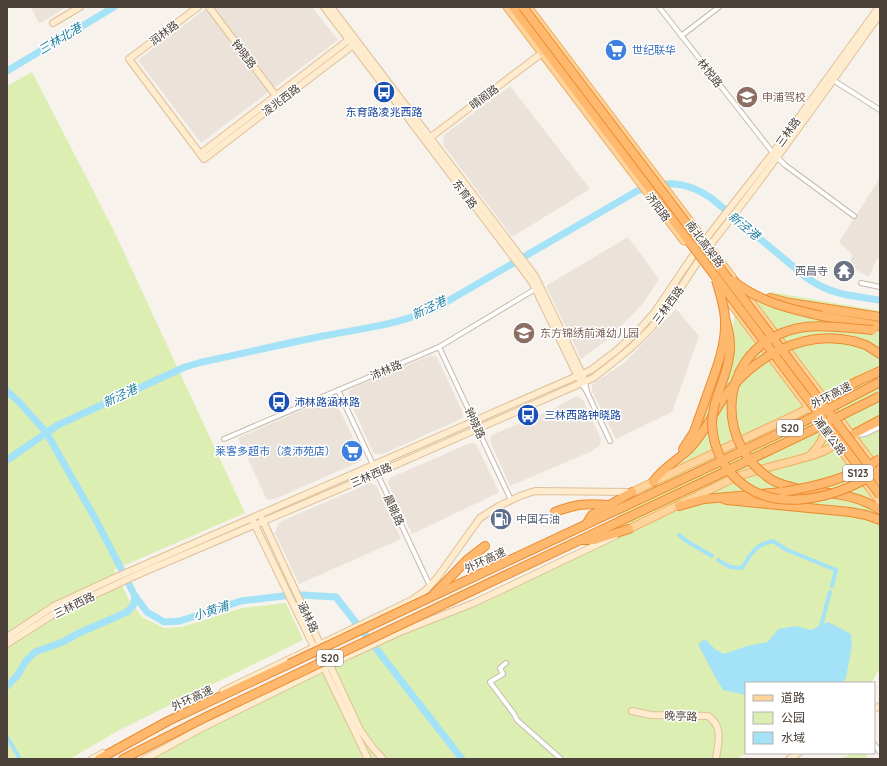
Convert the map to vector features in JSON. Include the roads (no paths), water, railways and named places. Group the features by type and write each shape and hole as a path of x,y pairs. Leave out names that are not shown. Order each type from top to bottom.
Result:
{"highway":[{"name":"南北高架路","path":"513,7 880,495"},
{"name":"南北高架路","path":"523,7 880,480"},
{"path":"714,274 729,332 730,343 729,358 716,400 712,426 714,439 725,465 737,479 751,490 782,500 800,500 822,496 839,491 880,472"},
{"path":"724,274 756,297 772,304 878,328"},
{"path":"741,287 764,297 790,303 880,317"},
{"path":"671,465 694,432 723,343 725,335 725,318"},
{"path":"878,328 809,327 788,330 770,339 754,352 739,374 732,393 731,413 735,433 740,446 751,462 766,476 778,483 795,489 854,497 867,502 880,510"},
{"path":"653,482 658,475 694,444 722,400 739,379 760,361 782,349 805,341 824,338 848,339 866,345 880,354"},
{"path":"827,402 858,381 880,371"},
{"name":"外环高速","path":"99,759 174,719 431,597 446,586 586,524 698,472 805,421 880,382"},
{"name":"外环高速","path":"123,759 174,732 582,540 880,396"},
{"path":"852,435 880,420"},
{"path":"679,506 704,499 783,492 817,486 859,471 880,459"},
{"path":"586,524 592,515 632,492"},
{"path":"722,498 727,500 850,512 880,520"},
{"path":"555,512 585,504 608,505"},
{"path":"582,540 594,540 629,529"},
{"path":"446,586 467,560 485,546"}],"main road":[{"name":"济阳路","path":"507,7 809,408"},
{"name":"济阳路","path":"528,7 827,402"},
{"path":"632,492 809,408 827,402 826,430 819,446 809,456"},
{"name":"浦星公路","path":"827,402 880,472"},
{"name":"浦星公路","path":"809,408 880,502"},
{"path":"629,529 736,477 813,455 852,435"}],"street":[{"path":"53,23 80,7"},
{"name":"润林路","path":"198,7 130,59 202,157"},
{"name":"钟晓路","path":"209,7 278,98"},
{"name":"东育路","path":"324,7 353,41 527,271 580,375 610,441"},
{"name":"东育路","path":"331,7 353,41"},
{"name":"林悦路","path":"659,7 775,156 854,216"},
{"path":"681,36 719,7"},
{"name":"三林路","path":"694,254 727,225 744,203 879,7"},
{"name":"三林路","path":"699,261 707,244 723,218 738,198 775,156 833,80 880,14"},
{"name":"凌兆西路","path":"202,157 353,41"},
{"name":"晴阁路","path":"428,140 542,53"},
{"path":"833,80 880,110"},
{"name":"三林西路","path":"7,644 57,612 116,584 137,571 260,514 374,466 592,370 638,331 654,313 694,254"},
{"name":"三林西路","path":"7,636 54,606 112,579 137,571 263,521 377,473 593,378 642,338 669,306 699,261"},
{"path":"861,283 880,287"},
{"name":"沛林路","path":"224,439 439,347 537,288"},
{"name":"钟晓路","path":"439,347 511,500"},
{"name":"晨眺路","path":"338,390 430,586"},
{"path":"852,435 865,434 880,427"},
{"path":"92,759 195,704 412,600 430,586 437,578 480,518 511,500 528,493 543,491 632,492"},
{"path":"276,507 279,514"},
{"name":"涵林路","path":"260,514 360,730 383,759"},
{"name":"涵林路","path":"251,518 297,610 368,759"},
{"path":"145,759 200,729 330,664 400,632 474,603 629,529"},
{"path":"506,663 500,668 502,674 490,682 517,720 561,759"},
{"name":"晚亭路","path":"632,711 651,715 708,716 714,721 719,733 716,759"}],"water":[{"path":"828,622 851,634 852,645 846,678 843,682 745,682 745,695 723,690 698,644 705,639 715,649 724,654 747,646 768,642 778,629 796,626 811,630"}],"waterway":[{"name":"三林北港","path":"7,71 114,7"},
{"name":"新泾港","path":"7,460 58,425 185,367 289,343 393,323 422,314 436,308 637,191 657,185 684,185 702,192 816,284 842,294 880,300"},
{"name":"小黄浦","path":"7,391 46,432 96,520 135,596 147,612 164,622 180,621 241,601 302,595 336,597 462,759"},
{"path":"679,535 712,556"},
{"path":"718,560 730,567 742,568 757,547 773,541 787,550 836,570 832,586"},
{"path":"820,630 830,592"},
{"path":"7,686 17,676 26,661 35,652 63,642 77,634 127,612 133,606 135,596"},
{"path":"7,737 20,759"}],"place":[{"name":"世纪联华","path":"616,50"},
{"name":"东育路凌兆西路","path":"384,92"},
{"name":"申浦驾校","path":"747,97"},
{"name":"西昌寺","path":"844,271"},
{"name":"东方锦绣前滩幼儿园","path":"524,333"},
{"name":"沛林路涵林路","path":"279,402"},
{"name":"三林西路钟晓路","path":"528,415"},
{"name":"莱客多超市（凌沛苑店）","path":"352,451"},
{"name":"中国石油","path":"501,519"}]}
